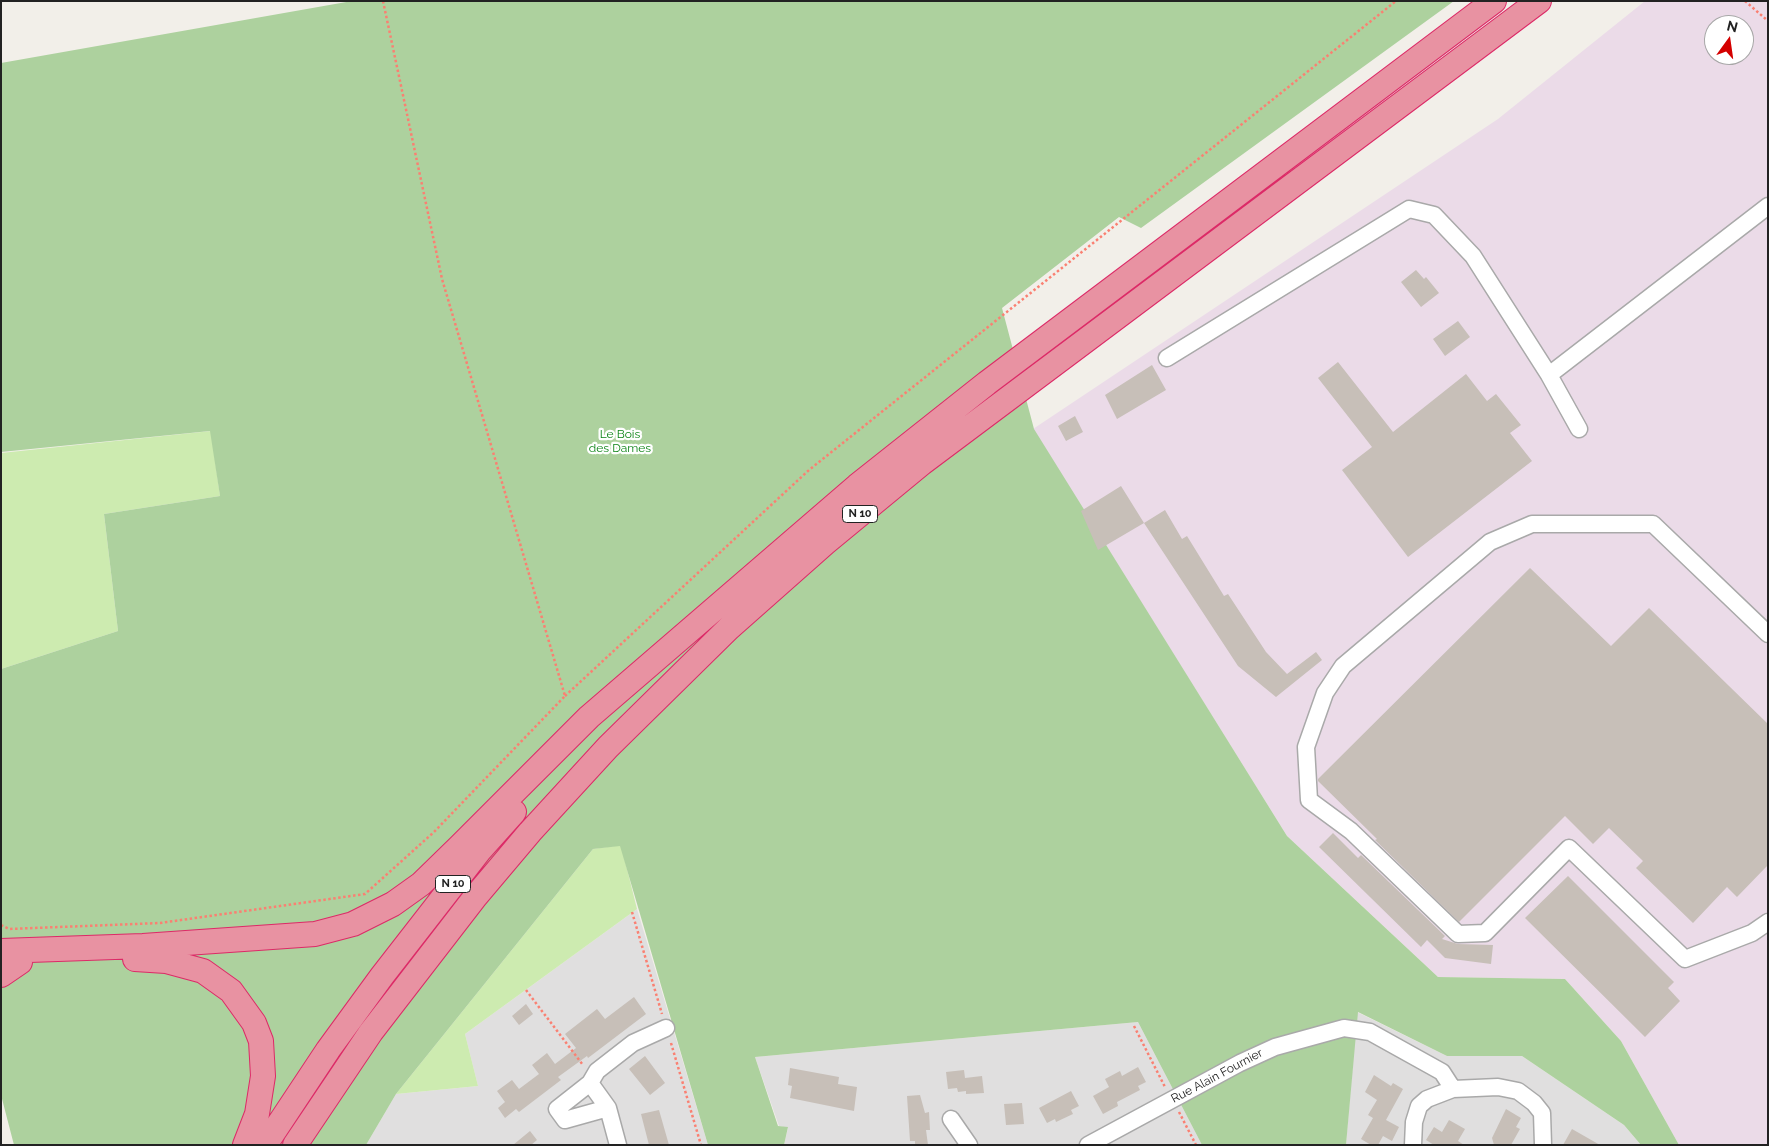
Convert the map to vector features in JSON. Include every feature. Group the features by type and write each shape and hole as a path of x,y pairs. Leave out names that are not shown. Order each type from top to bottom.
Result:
{"highway":[{"name":"N 10","path":"266,1145 350,1020 426,918 480,850 564,756 671,649 857,486 972,395 1494,1"},
{"name":"N 10","path":"296,1145 371,1032 476,896 530,832 608,747 729,628 825,543 922,463 1539,1"},
{"path":"5,959 143,946 314,934 352,924 393,904 421,884 589,717 671,649"},
{"path":"310,1145 476,896"},
{"path":"5,959 166,961 203,971 218,980 244,1006 254,1023 261,1041 263,1059 261,1096 255,1120 245,1145"}],"street":[{"path":"1549,375 1768,206"},
{"path":"1167,358 1409,209 1434,215 1473,256 1549,375 1579,429"},
{"path":"1768,634 1653,524 1532,524 1490,542 1344,666 1325,693 1306,747 1309,800 1351,831 1458,934 1486,932 1569,848 1685,959 1752,933 1768,922"},
{"path":"608,1108 565,1120 556,1109 591,1080 597,1071 633,1043 666,1028"},
{"name":"Rue Alain Fournier","path":"1088,1145 1257,1055 1275,1047 1344,1028 1370,1032 1442,1072 1453,1089"},
{"path":"591,1080 608,1108 618,1145"},
{"path":"1413,1145 1414,1122 1419,1106 1427,1099 1453,1089 1498,1087 1518,1092 1534,1103 1542,1113 1543,1145"},
{"path":"951,1119 969,1145"}],"path":[{"path":"384,1 442,279 565,696"},
{"path":"1,925 9,929 160,922 365,894 434,832 565,696 809,470 1396,1"},
{"path":"1745,1 1768,21"},
{"path":"526,990 591,1080"}],"shaded area":[{"path":"1645,1 1768,1 1768,1145 1679,1145 1621,1041 1565,979 1438,977 1287,836 1033,429 1498,119"},
{"path":"637,909 708,1145 366,1145 396,1094 478,1086 465,1034"},
{"path":"1357,1012 1447,1056 1522,1056 1624,1125 1641,1145 1346,1145"},
{"path":"1138,1022 1202,1145 784,1145 788,1128 779,1126 755,1057"}],"green space":[{"name":"Le Bois des Dames","path":"352,1 1454,1 1141,228 1119,217 1002,308 1034,429 1287,836 1438,977 1565,979 1621,1041 1679,1145 1641,1145 1624,1125 1522,1056 1447,1056 1358,1012 1346,1145 1202,1145 1138,1022 755,1057 778,1126 788,1127 784,1145 708,1145 620,846 593,849 396,1094 366,1145 14,1145 1,1095 1,669 118,631 104,514 220,496 210,431 1,452 1,63"},
{"path":"211,431 220,496 104,514 118,631 1,669 1,453"},
{"path":"621,845 637,909 465,1034 478,1086 396,1094 593,849"}],"building":[{"path":"1416,270 1424,279 1426,277 1439,293 1421,307 1401,282"},
{"path":"1458,321 1470,337 1445,356 1433,339"},
{"path":"1338,362 1393,432 1466,374 1487,401 1496,394 1521,425 1510,433 1532,461 1408,557 1342,470 1372,447 1318,378"},
{"path":"1152,365 1166,390 1117,419 1105,395"},
{"path":"1075,416 1083,432 1066,441 1058,426"},
{"path":"1121,486 1144,523 1098,550 1081,511"},
{"path":"1165,510 1182,539 1187,536 1224,596 1228,594 1266,652 1287,674 1316,652 1322,660 1276,697 1238,666 1144,523"},
{"path":"1530,568 1611,646 1649,608 1768,724 1768,865 1737,897 1727,887 1693,923 1636,868 1643,861 1609,828 1593,844 1565,816 1459,922 1318,781"},
{"path":"1333,833 1358,858 1361,855 1445,936 1442,939 1458,944 1493,945 1491,964 1445,958 1427,940 1421,947 1319,847"},
{"path":"1568,876 1674,982 1668,988 1680,1001 1645,1037 1525,918"},
{"path":"634,997 646,1014 588,1058 587,1056 558,1077 561,1080 519,1112 516,1109 505,1118 498,1108 505,1102 497,1091 512,1080 519,1089 539,1074 532,1065 547,1053 555,1064 576,1048 565,1034 597,1009 605,1019"},
{"path":"526,1004 533,1014 519,1025 512,1016"},
{"path":"645,1056 665,1083 650,1095 629,1069"},
{"path":"1138,1067 1146,1082 1138,1086 1140,1090 1117,1102 1118,1106 1103,1114 1093,1096 1109,1087 1105,1079 1120,1071 1122,1076"},
{"path":"790,1068 839,1077 838,1084 857,1087 854,1111 790,1098 792,1086 788,1085"},
{"path":"964,1070 965,1078 982,1076 984,1093 966,1094 966,1091 958,1092 957,1088 948,1089 946,1072"},
{"path":"1374,1075 1391,1086 1393,1083 1403,1089 1386,1120 1399,1127 1392,1141 1383,1136 1378,1145 1371,1145 1361,1139 1373,1118 1368,1115 1377,1100 1365,1092"},
{"path":"1071,1091 1079,1106 1071,1110 1073,1114 1056,1122 1055,1119 1047,1123 1039,1108"},
{"path":"920,1095 925,1113 929,1112 930,1130 926,1130 928,1145 915,1145 915,1141 910,1141 907,1096"},
{"path":"1022,1103 1024,1124 1006,1125 1004,1104"},
{"path":"1506,1109 1521,1118 1516,1127 1520,1129 1511,1145 1494,1145 1492,1138"},
{"path":"659,1110 669,1145 649,1145 641,1114"},
{"path":"1449,1120 1465,1129 1458,1141 1464,1145 1434,1145 1426,1140 1434,1127 1442,1132"},
{"path":"1572,1129 1600,1145 1563,1145"},
{"path":"530,1131 537,1140 531,1145 513,1145"}]}
